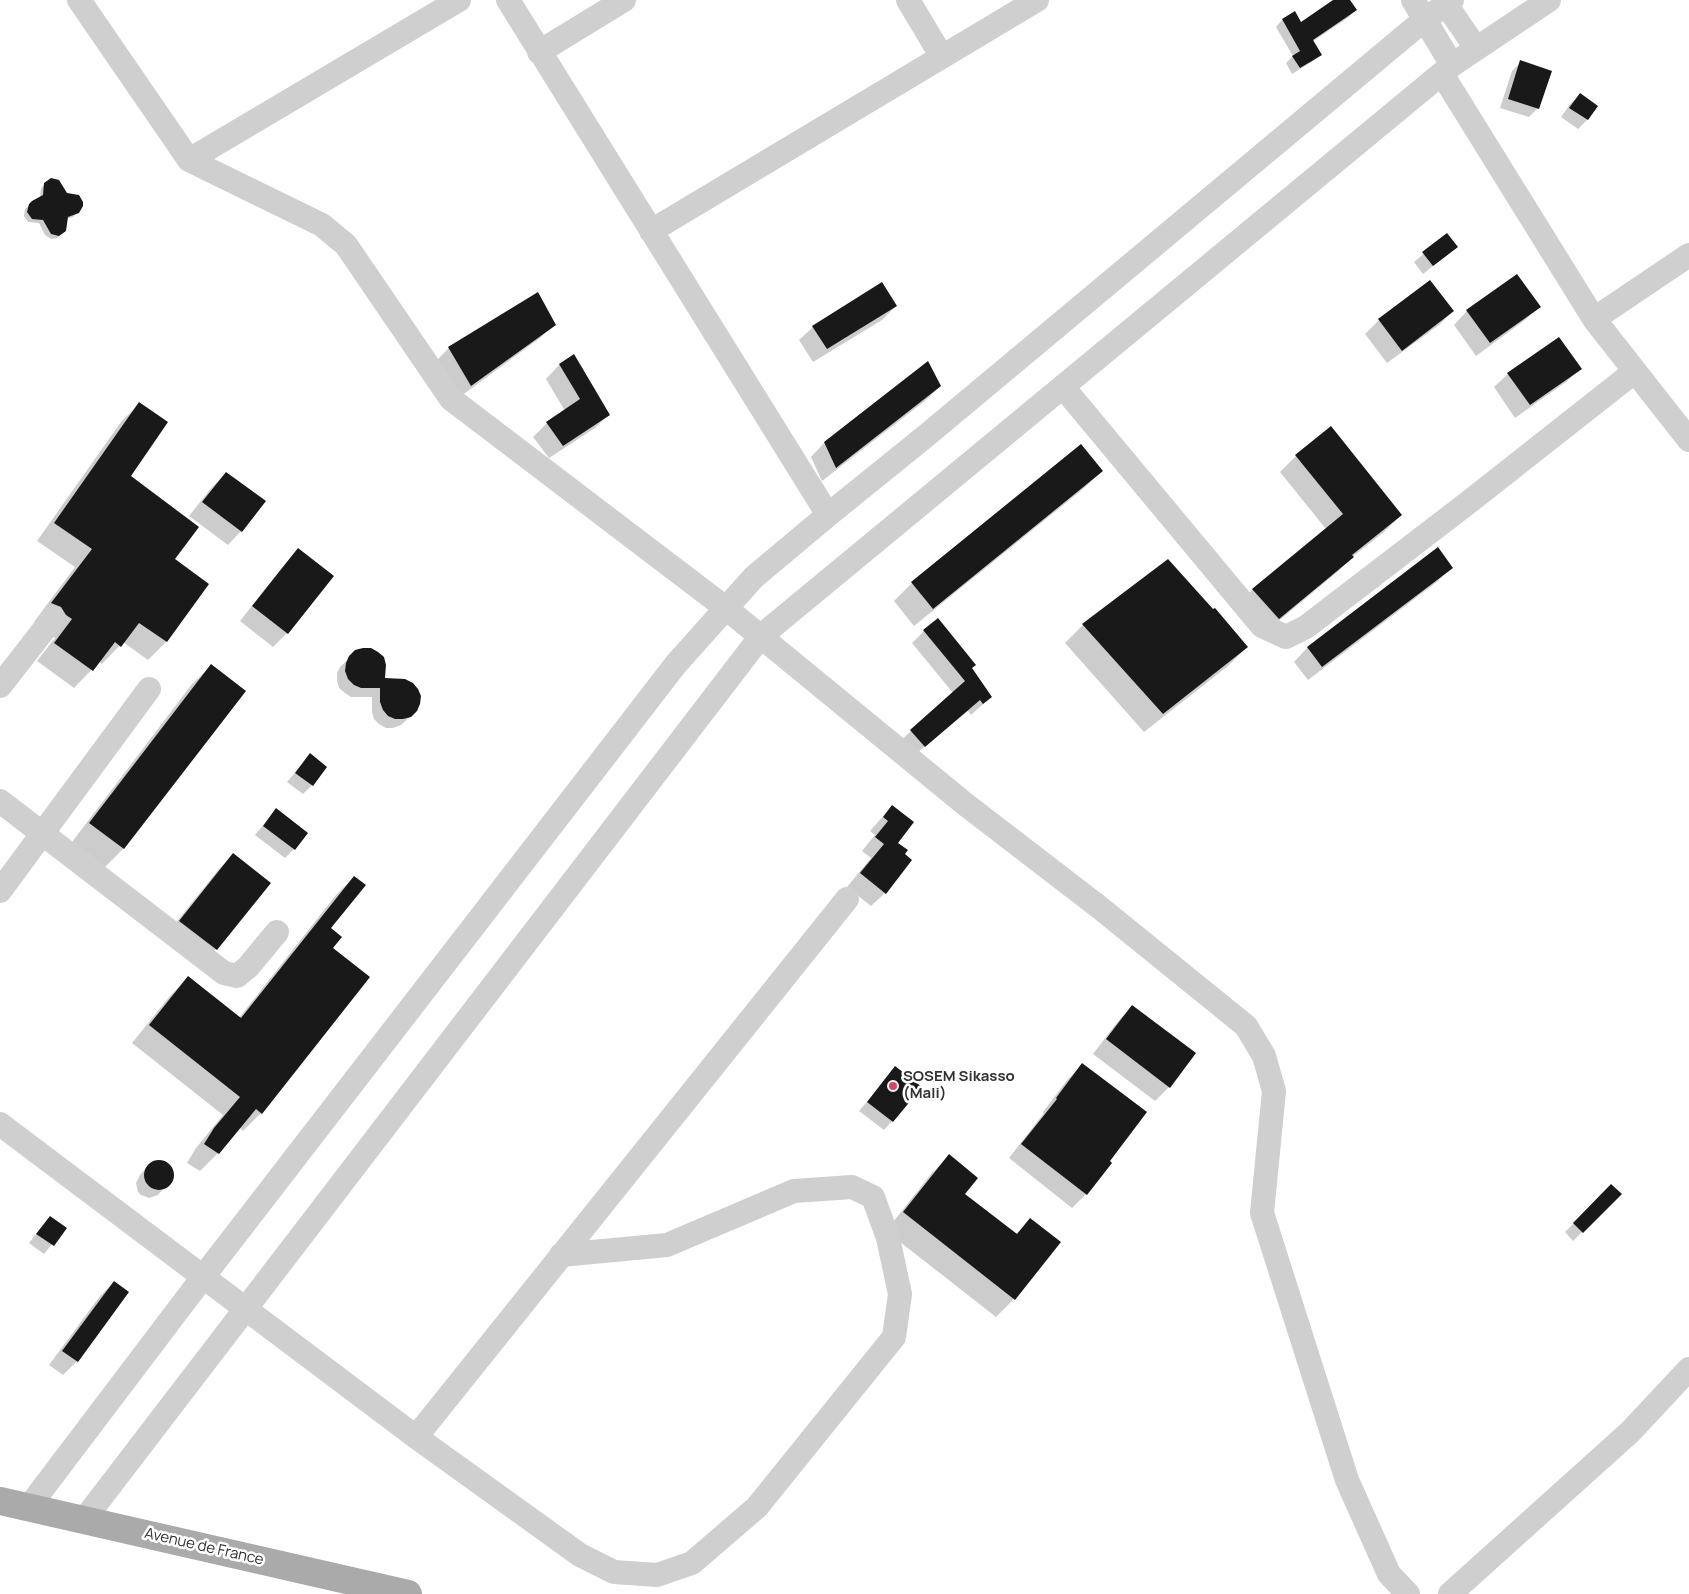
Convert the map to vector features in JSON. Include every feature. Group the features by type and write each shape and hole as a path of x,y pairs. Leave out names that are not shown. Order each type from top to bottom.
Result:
{"main road":[{"name":"Avenue de France","path":"0,1502 408,1594"}],"street":[{"path":"78,0 189,160 322,225 346,245 451,399 761,636 965,804 1246,1026 1264,1056 1274,1091 1262,1213 1347,1480 1389,1574 1408,1594"},
{"path":"189,160 459,0"},
{"path":"508,0 828,515"},
{"path":"539,52 624,0"},
{"path":"908,0 942,57"},
{"path":"651,231 1037,0"},
{"path":"83,1521 254,1316 761,636 1447,70 1476,48 1549,0"},
{"path":"28,1508 203,1277 676,664 754,577 928,435 1419,10 1447,1 1476,48"},
{"path":"1419,10 1447,70 1594,319 1689,440"},
{"path":"1594,319 1689,255"},
{"path":"1063,387 1262,626 1286,637 1314,621 1634,372"},
{"path":"0,686 54,618"},
{"path":"0,891 149,689"},
{"path":"0,801 224,973 237,976 248,967 277,932"},
{"path":"416,1437 847,899"},
{"path":"0,1124 416,1437 580,1555 614,1572 657,1575 692,1563 757,1507 894,1337 900,1294 888,1238 873,1197 852,1187 794,1190 667,1245 562,1255"},
{"path":"1450,1594 1630,1432 1689,1368"}],"building":[{"path":"1333,0 1350,0 1357,10 1313,40 1322,55 1300,68 1292,56 1300,51 1282,19 1295,11 1301,22"},
{"path":"1520,60 1552,71 1539,109 1508,99"},
{"path":"1580,93 1598,106 1588,120 1569,108"},
{"path":"51,178 59,180 67,193 79,195 83,202 79,213 68,217 66,231 59,236 51,234 43,220 32,219 27,212 29,204 43,195 44,183"},
{"path":"1447,233 1458,247 1433,266 1422,252"},
{"path":"1517,274 1541,307 1490,343 1466,310"},
{"path":"1430,280 1454,311 1402,351 1378,319"},
{"path":"882,282 897,306 827,349 812,326"},
{"path":"538,292 556,325 471,386 448,347"},
{"path":"1559,337 1582,369 1530,405 1507,373"},
{"path":"574,354 610,415 563,446 546,422 580,399 559,364"},
{"path":"928,361 941,386 836,468 824,442"},
{"path":"139,402 168,422 131,476 199,527 175,559 209,584 167,642 139,623 121,647 115,642 93,671 54,643 72,619 66,615 61,607 51,603 92,549 54,523"},
{"path":"1331,426 1402,515 1352,555 1354,557 1279,619 1252,589 1343,514 1295,455"},
{"path":"1081,444 1103,471 933,609 911,582"},
{"path":"226,472 266,501 242,532 202,502"},
{"path":"1438,547 1453,568 1322,667 1307,647"},
{"path":"298,548 334,576 288,634 252,606"},
{"path":"1168,559 1213,609 1215,608 1248,647 1163,714 1082,624"},
{"path":"938,618 976,665 972,668 992,697 983,704 980,700 925,747 910,730 965,681 923,630"},
{"path":"371,648 384,657 386,665 385,678 405,679 413,683 418,689 421,696 420,704 417,711 411,717 395,719 388,716 380,702 380,688 361,688 354,685 348,679 345,671 349,656 355,650"},
{"path":"211,664 246,691 124,849 89,823"},
{"path":"310,753 327,767 313,786 295,773"},
{"path":"892,805 914,822 898,843 908,850 905,854 912,860 886,894 860,873 884,844 875,837 888,821 883,817"},
{"path":"276,808 308,833 295,850 263,826"},
{"path":"233,853 271,883 217,950 179,921"},
{"path":"354,876 366,885 331,928 342,937 333,948 370,977 262,1114 256,1109 219,1154 204,1144 214,1128 240,1097 149,1025 188,976 241,1018"},
{"path":"1132,1005 1196,1053 1170,1088 1106,1039"},
{"path":"1082,1063 1147,1112 1110,1161 1112,1163 1087,1195 1021,1144 1057,1099"},
{"path":"895,1066 922,1087 893,1122 867,1102"},
{"path":"949,1154 978,1178 965,1194 1017,1234 1030,1218 1061,1242 1015,1300 903,1212"},
{"path":"159,1160 170,1164 174,1175 170,1186 159,1190 148,1186 144,1175 148,1164"},
{"path":"1611,1184 1622,1194 1583,1233 1573,1223"},
{"path":"50,1216 67,1228 54,1246 36,1234"},
{"path":"114,1281 129,1292 78,1362 62,1351"}],"place":[{"name":"SOSEM Sikasso (Mali)","path":"893,1086"}]}
